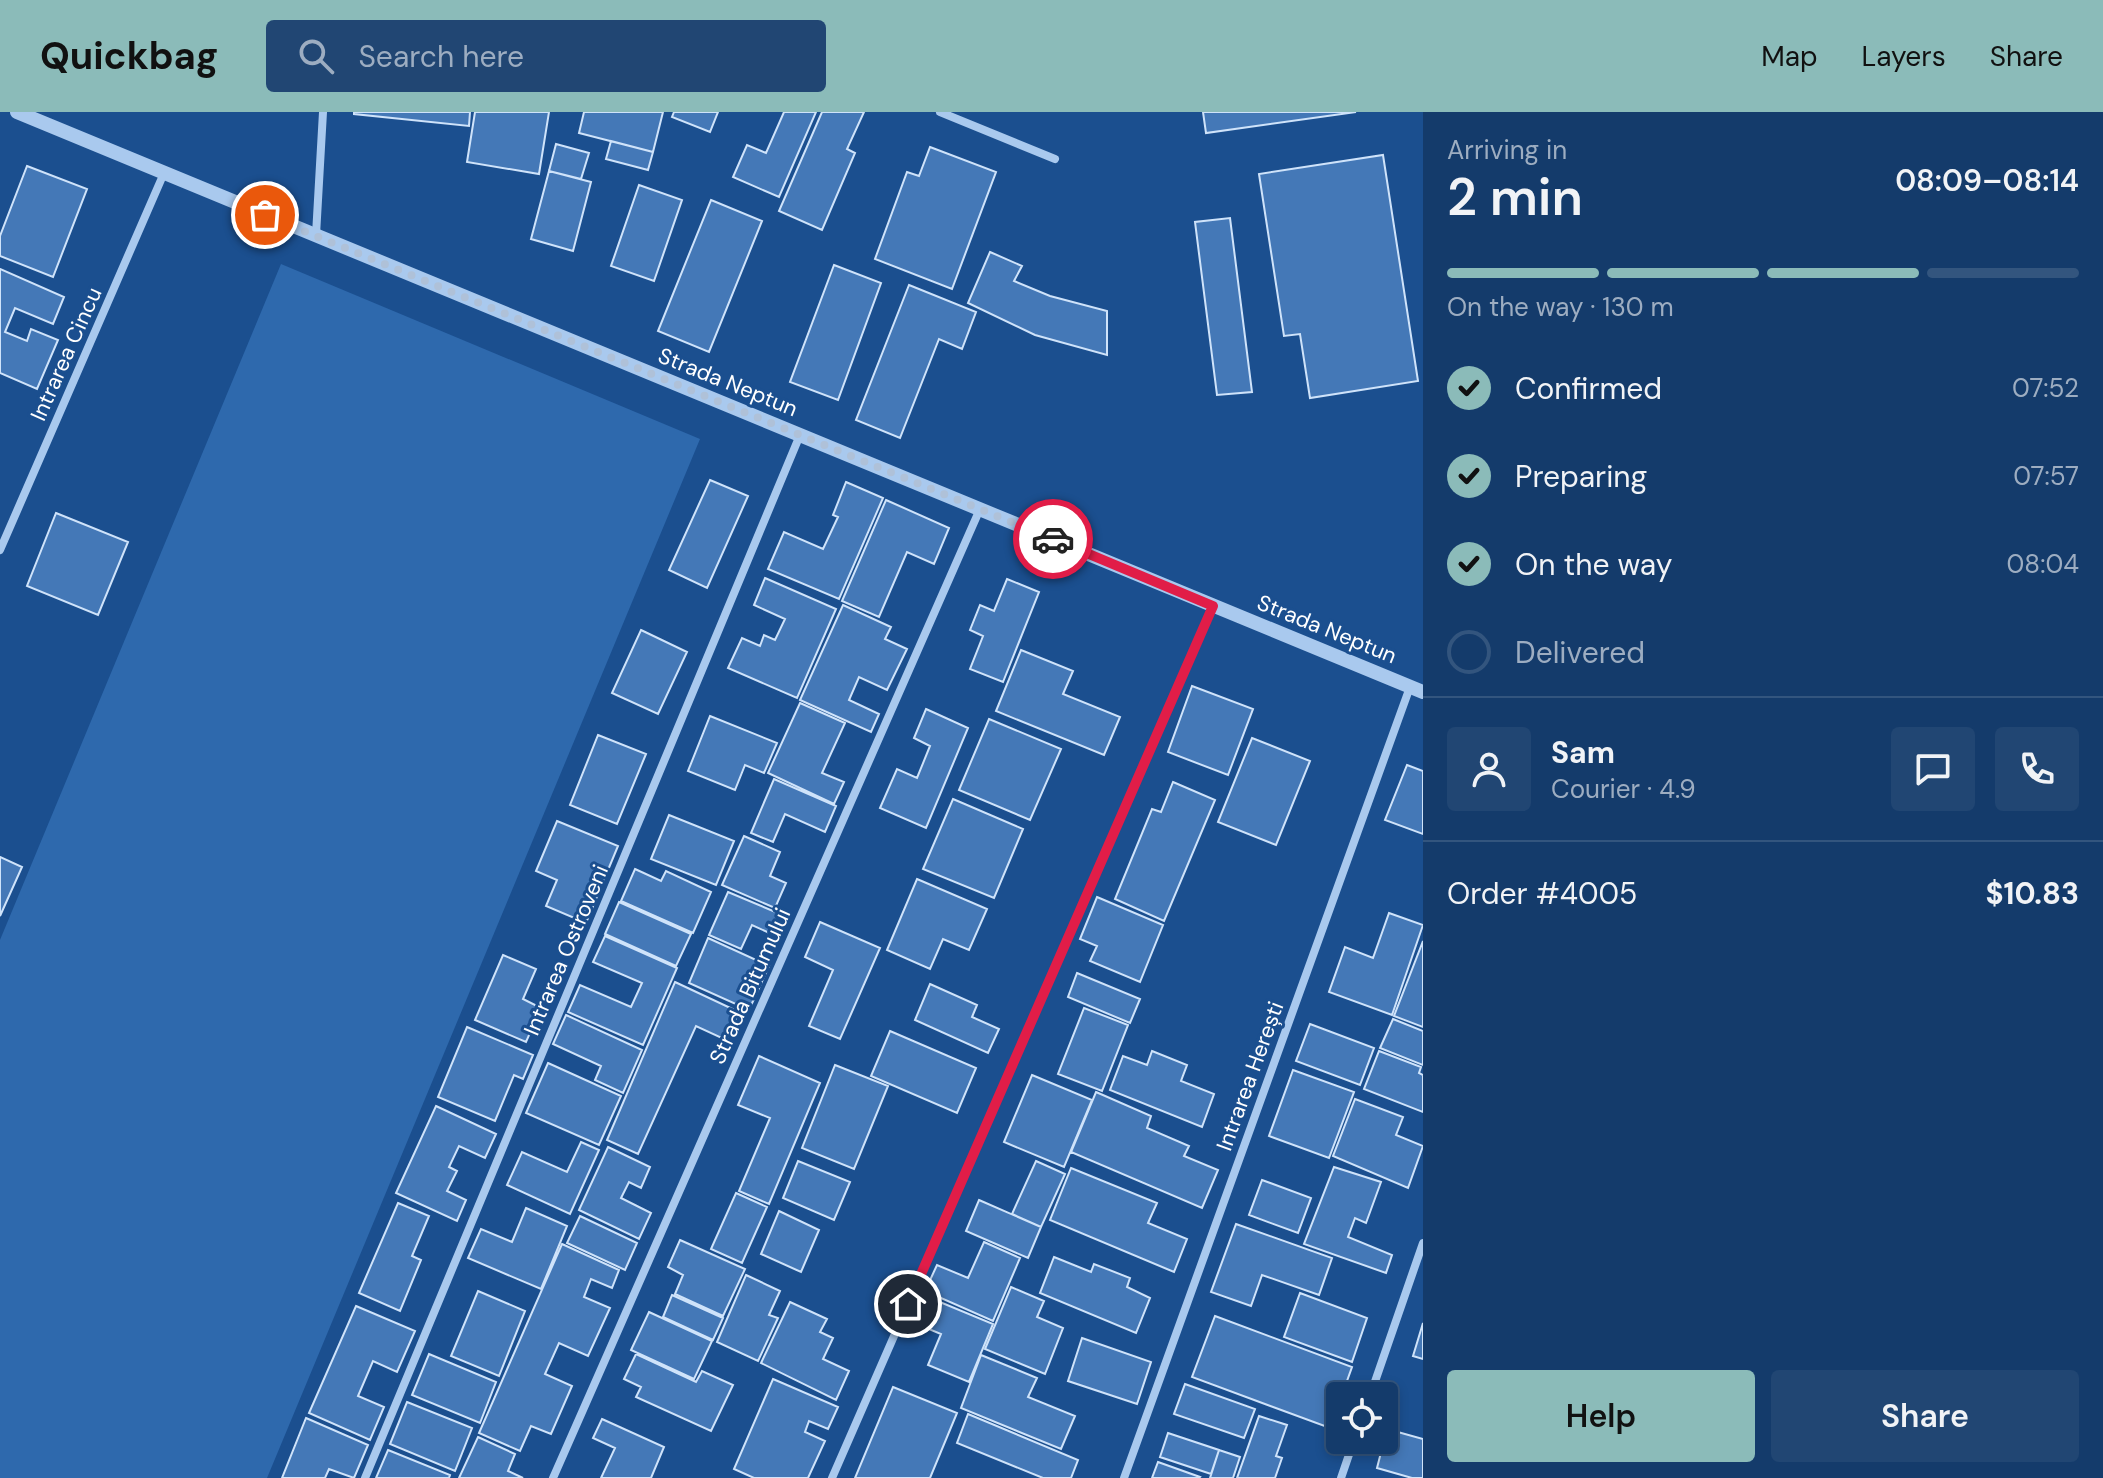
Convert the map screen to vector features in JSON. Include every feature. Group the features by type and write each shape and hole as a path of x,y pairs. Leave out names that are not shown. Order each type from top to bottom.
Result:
{"street":[{"name":"Strada Neptun","path":"17,112 1416,689"},
{"path":"316,235 323,112"},
{"path":"940,112 1055,159"},
{"name":"Intrarea Cincu","path":"0,550 164,173"},
{"name":"Intrarea Ostroveni","path":"365,1478 800,435"},
{"name":"Strada Bitumului","path":"553,1478 980,509"},
{"path":"832,1478 1213,606"},
{"name":"Intrarea Herești","path":"1124,1478 1416,689"},
{"path":"1375,1382 1423,1243"},
{"path":"1341,1478 1349,1454"}],"shaded area":[{"path":"281,264 700,439 267,1478 0,1478 0,940"}],"building":[{"path":"354,112 470,112 469,126"},
{"path":"475,112 549,112 539,174 467,162"},
{"path":"584,112 663,112 653,152 579,133"},
{"path":"674,112 718,112 710,132 672,117"},
{"path":"784,112 816,112 779,197 733,177 747,145 766,153"},
{"path":"822,112 864,112 847,149 855,153 822,230 779,211"},
{"path":"1203,112 1356,112 1206,133"},
{"path":"611,141 653,152 648,170 606,159"},
{"path":"556,144 589,153 581,179 549,171"},
{"path":"930,147 996,172 952,289 875,259 907,172 919,176"},
{"path":"1383,155 1418,381 1310,398 1300,334 1284,336 1259,174"},
{"path":"27,166 87,189 53,277 0,256 0,236"},
{"path":"549,171 591,182 573,251 531,239"},
{"path":"639,185 682,200 654,281 611,266"},
{"path":"711,200 762,221 709,352 658,331"},
{"path":"1230,218 1252,392 1217,395 1195,222"},
{"path":"990,252 1022,266 1014,281 1050,296 1107,311 1107,355 1035,335 968,303"},
{"path":"834,265 881,283 838,400 790,382"},
{"path":"0,269 64,297 53,324 15,308 5,332 27,341 31,329 58,340 37,389 0,373"},
{"path":"909,285 976,312 962,349 939,339 900,438 856,420"},
{"path":"710,480 748,496 707,588 669,570"},
{"path":"846,482 883,498 839,599 768,569 784,532 823,549 838,517 833,515"},
{"path":"886,500 949,528 934,564 907,552 879,617 842,601"},
{"path":"56,513 128,542 98,615 27,586"},
{"path":"765,578 836,609 797,698 728,668 742,638 760,646 764,635 775,640 785,619 754,605"},
{"path":"1007,579 1039,592 1003,682 970,669 983,636 970,630 980,605 994,611"},
{"path":"843,605 891,627 885,639 907,649 887,690 859,677 849,700 879,714 871,732 800,700"},
{"path":"641,630 687,652 658,714 612,693"},
{"path":"1021,650 1073,671 1063,694 1120,717 1104,755 996,711"},
{"path":"1192,686 1253,709 1228,775 1168,752"},
{"path":"800,703 845,723 822,773 844,782 834,804 768,773"},
{"path":"926,709 968,728 926,828 880,808 897,769 917,778 930,746 914,738"},
{"path":"710,716 777,743 764,773 745,765 735,790 688,771"},
{"path":"989,719 1061,749 1030,820 959,790"},
{"path":"598,735 646,754 617,824 570,805"},
{"path":"1252,738 1310,761 1276,845 1218,822"},
{"path":"1407,765 1423,771 1423,834 1385,820"},
{"path":"774,779 836,806 825,832 785,814 773,842 751,833"},
{"path":"1173,782 1215,800 1164,921 1115,899 1152,809 1161,812"},
{"path":"953,799 1023,829 994,898 923,869"},
{"path":"669,815 734,841 716,885 651,859"},
{"path":"557,821 618,846 586,923 546,906 557,880 536,871"},
{"path":"744,836 780,852 770,876 786,883 775,908 722,885"},
{"path":"0,857 22,867 0,916"},
{"path":"635,869 661,881 666,871 711,892 693,933 621,901"},
{"path":"917,879 987,909 969,950 943,939 930,969 887,950"},
{"path":"728,892 785,916 776,936 752,925 741,949 709,935"},
{"path":"1097,897 1163,925 1140,982 1090,961 1097,946 1080,939"},
{"path":"619,902 691,934 676,966 605,934"},
{"path":"1389,913 1423,925 1392,1015 1329,992 1345,947 1373,958"},
{"path":"820,922 880,948 840,1039 809,1026 833,970 805,957"},
{"path":"605,936 677,968 643,1045 568,1012 580,985 631,1007 642,983 593,962"},
{"path":"708,938 769,966 749,1010 689,983"},
{"path":"1423,941 1423,1027 1394,1016"},
{"path":"503,955 536,969 523,999 541,1008 526,1042 475,1020"},
{"path":"1077,973 1140,999 1130,1023 1068,997"},
{"path":"675,982 739,1012 726,1040 696,1026 638,1154 607,1140"},
{"path":"930,984 977,1005 972,1017 999,1029 988,1053 915,1020"},
{"path":"1084,1008 1128,1025 1102,1091 1058,1074"},
{"path":"566,1015 642,1050 623,1093 595,1080 601,1066 553,1044"},
{"path":"1393,1019 1423,1031 1423,1065 1380,1048"},
{"path":"1310,1024 1374,1048 1360,1085 1296,1061"},
{"path":"467,1027 533,1055 523,1079 514,1075 495,1121 438,1097"},
{"path":"890,1031 976,1068 957,1113 871,1076"},
{"path":"1152,1051 1187,1065 1181,1081 1214,1094 1202,1127 1110,1090 1123,1056 1147,1065"},
{"path":"1379,1051 1421,1067 1423,1112 1364,1089"},
{"path":"759,1056 820,1083 769,1204 739,1191 770,1118 738,1105"},
{"path":"548,1063 621,1096 599,1145 526,1113"},
{"path":"835,1065 888,1086 854,1169 802,1148"},
{"path":"1293,1070 1354,1092 1329,1158 1269,1136"},
{"path":"1032,1075 1092,1100 1064,1167 1004,1142"},
{"path":"1096,1092 1151,1116 1147,1128 1189,1146 1184,1156 1218,1170 1202,1208 1071,1152"},
{"path":"1355,1099 1403,1117 1396,1135 1423,1146 1408,1188 1333,1156"},
{"path":"436,1106 496,1134 485,1158 459,1146 449,1167 457,1171 447,1191 466,1200 457,1221 396,1193"},
{"path":"581,1142 599,1150 570,1214 507,1185 522,1152 567,1172"},
{"path":"608,1147 650,1167 641,1188 629,1182 621,1198 651,1213 639,1239 579,1210"},
{"path":"798,1161 850,1182 834,1220 783,1198"},
{"path":"1036,1161 1065,1174 1041,1227 1012,1214"},
{"path":"1334,1167 1381,1182 1366,1223 1355,1218 1348,1237 1392,1255 1386,1273 1304,1244"},
{"path":"1071,1168 1157,1203 1148,1223 1187,1239 1174,1272 1050,1220"},
{"path":"1262,1180 1311,1198 1298,1233 1249,1215"},
{"path":"736,1193 767,1207 742,1263 711,1249"},
{"path":"979,1200 1041,1227 1028,1258 966,1231"},
{"path":"398,1203 429,1216 412,1256 421,1260 400,1311 359,1293"},
{"path":"526,1208 567,1226 541,1289 468,1258 481,1229 512,1242"},
{"path":"779,1211 819,1230 801,1272 761,1254"},
{"path":"580,1216 637,1243 625,1270 567,1243"},
{"path":"1236,1224 1332,1258 1319,1295 1262,1275 1251,1306 1211,1292"},
{"path":"680,1240 745,1269 723,1316 675,1294 683,1275 668,1267"},
{"path":"984,1242 1020,1258 993,1321 925,1291 937,1265 968,1278"},
{"path":"562,1244 619,1270 612,1288 591,1279 584,1297 610,1308 588,1356 559,1343 545,1374 572,1386 551,1434 531,1426 520,1451 479,1433"},
{"path":"1054,1257 1091,1272 1094,1264 1130,1278 1127,1287 1150,1298 1136,1333 1040,1293"},
{"path":"746,1275 780,1291 769,1315 778,1318 758,1361 717,1342"},
{"path":"1011,1287 1044,1301 1037,1317 1063,1328 1045,1374 985,1349"},
{"path":"478,1291 525,1311 499,1376 451,1356"},
{"path":"1300,1293 1367,1318 1352,1362 1284,1337"},
{"path":"672,1295 723,1318 713,1340 663,1317"},
{"path":"923,1295 993,1324 969,1382 928,1365 941,1334 912,1322"},
{"path":"790,1302 827,1319 820,1332 833,1338 823,1359 849,1371 836,1400 761,1363"},
{"path":"356,1306 415,1331 397,1372 373,1361 358,1396 384,1407 370,1440 309,1413"},
{"path":"649,1312 712,1341 694,1379 631,1350"},
{"path":"1215,1316 1352,1367 1347,1382 1326,1382 1326,1427 1192,1377"},
{"path":"1423,1323 1423,1359 1413,1356"},
{"path":"1082,1338 1151,1362 1137,1404 1068,1381"},
{"path":"429,1354 496,1382 480,1423 412,1395"},
{"path":"636,1354 696,1382 702,1371 733,1385 711,1431 636,1397 641,1387 624,1379"},
{"path":"981,1355 1037,1378 1028,1397 1075,1416 1061,1449 961,1408"},
{"path":"773,1379 838,1407 828,1429 809,1421 805,1432 825,1441 808,1478 754,1478 734,1469"},
{"path":"1185,1384 1255,1409 1244,1438 1174,1414"},
{"path":"893,1387 957,1413 930,1478 855,1478"},
{"path":"407,1402 472,1428 455,1471 390,1444"},
{"path":"968,1414 1078,1460 1071,1478 1043,1478 957,1443"},
{"path":"1259,1416 1287,1425 1276,1456 1282,1458 1275,1478 1237,1478"},
{"path":"306,1418 368,1445 354,1478 329,1469 325,1478 282,1478"},
{"path":"602,1419 664,1447 651,1478 601,1478 615,1448 593,1438"},
{"path":"1398,1432 1423,1439 1423,1478 1377,1468 1381,1454 1398,1454"},
{"path":"1168,1433 1219,1450 1211,1474 1160,1457"},
{"path":"478,1437 515,1454 508,1471 523,1478 459,1478"},
{"path":"388,1450 450,1475 449,1478 376,1478"},
{"path":"1219,1450 1240,1457 1233,1478 1210,1478"},
{"path":"1158,1462 1200,1477 1152,1478"}],"way so far":[{"path":"265,215 1053,539"}],"route":[{"path":"908,1304 1213,606 1053,539"}]}
